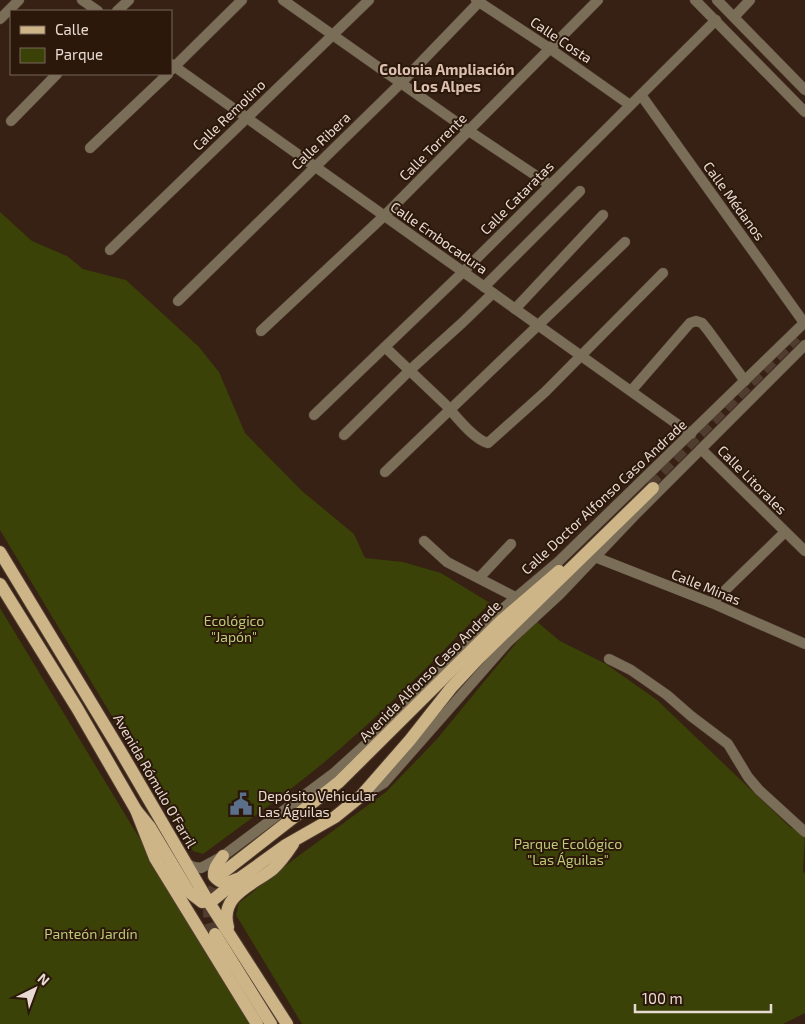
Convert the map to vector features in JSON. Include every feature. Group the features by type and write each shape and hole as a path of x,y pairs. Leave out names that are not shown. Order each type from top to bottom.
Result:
{"main road":[{"name":"Avenida Alfonso Caso Andrade","path":"208,901 218,897 240,878 286,845 335,816 362,796 451,688 651,486 562,568 507,615 417,700 402,719 339,782 225,871"},
{"name":"Avenida Rómulo O'Farril","path":"0,552 121,752 208,901 286,1024"},
{"path":"0,584 78,708 136,810 155,858 258,1024"},
{"path":"388,724 402,719"},
{"path":"107,759 121,752"},
{"path":"136,810 150,827 189,892 202,902 208,901"},
{"path":"230,934 226,920 228,905 234,897 273,868 286,855 297,839"},
{"path":"224,856 213,871 216,878 222,883 228,883 240,878"},
{"path":"215,934 271,1024"}],"street":[{"path":"0,19 19,0"},
{"path":"82,0 97,10"},
{"path":"118,10 129,0"},
{"path":"172,68 242,0"},
{"path":"283,0 469,131 550,185"},
{"name":"Calle Remolino","path":"110,250 369,0"},
{"name":"Calle Torrente","path":"261,330 384,216 598,0"},
{"path":"695,0 805,112"},
{"path":"718,0 805,90"},
{"path":"734,17 750,0"},
{"name":"Calle Costa","path":"478,1 630,105"},
{"name":"Calle Ribera","path":"178,301 401,83 478,1"},
{"name":"Calle Cataratas","path":"314,415 463,272 716,20"},
{"path":"750,57 762,46"},
{"name":"Calle Embocadura","path":"172,70 246,118 691,434"},
{"path":"10,121 56,75"},
{"path":"90,148 165,75"},
{"name":"Calle Médanos","path":"641,95 805,323"},
{"path":"344,435 410,370 462,323 488,290 580,191"},
{"path":"515,309 603,214"},
{"path":"385,472 625,242"},
{"path":"385,347 472,432 488,443 545,392 663,273"},
{"path":"631,390 690,323 696,321 702,323 707,329 745,381"},
{"name":"Calle Doctor Alfonso Caso Andrade","path":"185,863 201,868 224,856 334,773 417,700 465,643 514,597 558,562 805,323"},
{"path":"362,796 384,783 508,642 560,594 805,345"},
{"name":"Calle Litorales","path":"701,449 805,551"},
{"path":"712,602 785,532"},
{"path":"424,542 447,562 514,597"},
{"path":"479,578 511,544"},
{"name":"Calle Minas","path":"595,557 712,602 805,644"},
{"path":"609,659 631,670 668,695 691,716 728,744 754,784 805,832"}],"green space":[{"name":"Ecológico \"Japón\"","path":"0,212 32,241 67,256 83,269 126,280 199,347 219,372 245,433 302,491 354,534 365,558 403,562 441,573 490,603 399,695 342,747 291,789 203,854 193,851 0,530"},
{"name":"Panteón Jardín","path":"0,608 252,1024 0,1024"},
{"name":"Parque Ecológico \"Las Águilas\"","path":"535,620 560,641 606,664 657,700 790,827 805,835 803,871 805,874 805,1013 783,1024 302,1024 236,915 239,903 293,860 386,792 437,739"}],"tunnel":[{"path":"649,484 796,337"},
{"path":"215,934 209,918 210,901 215,885 225,871"}],"place":[{"name":"Depósito Vehicular Las Águilas","path":"241,804"}],"district":[{"name":"Colonia Ampliación Los Alpes","path":"447,78"}]}
